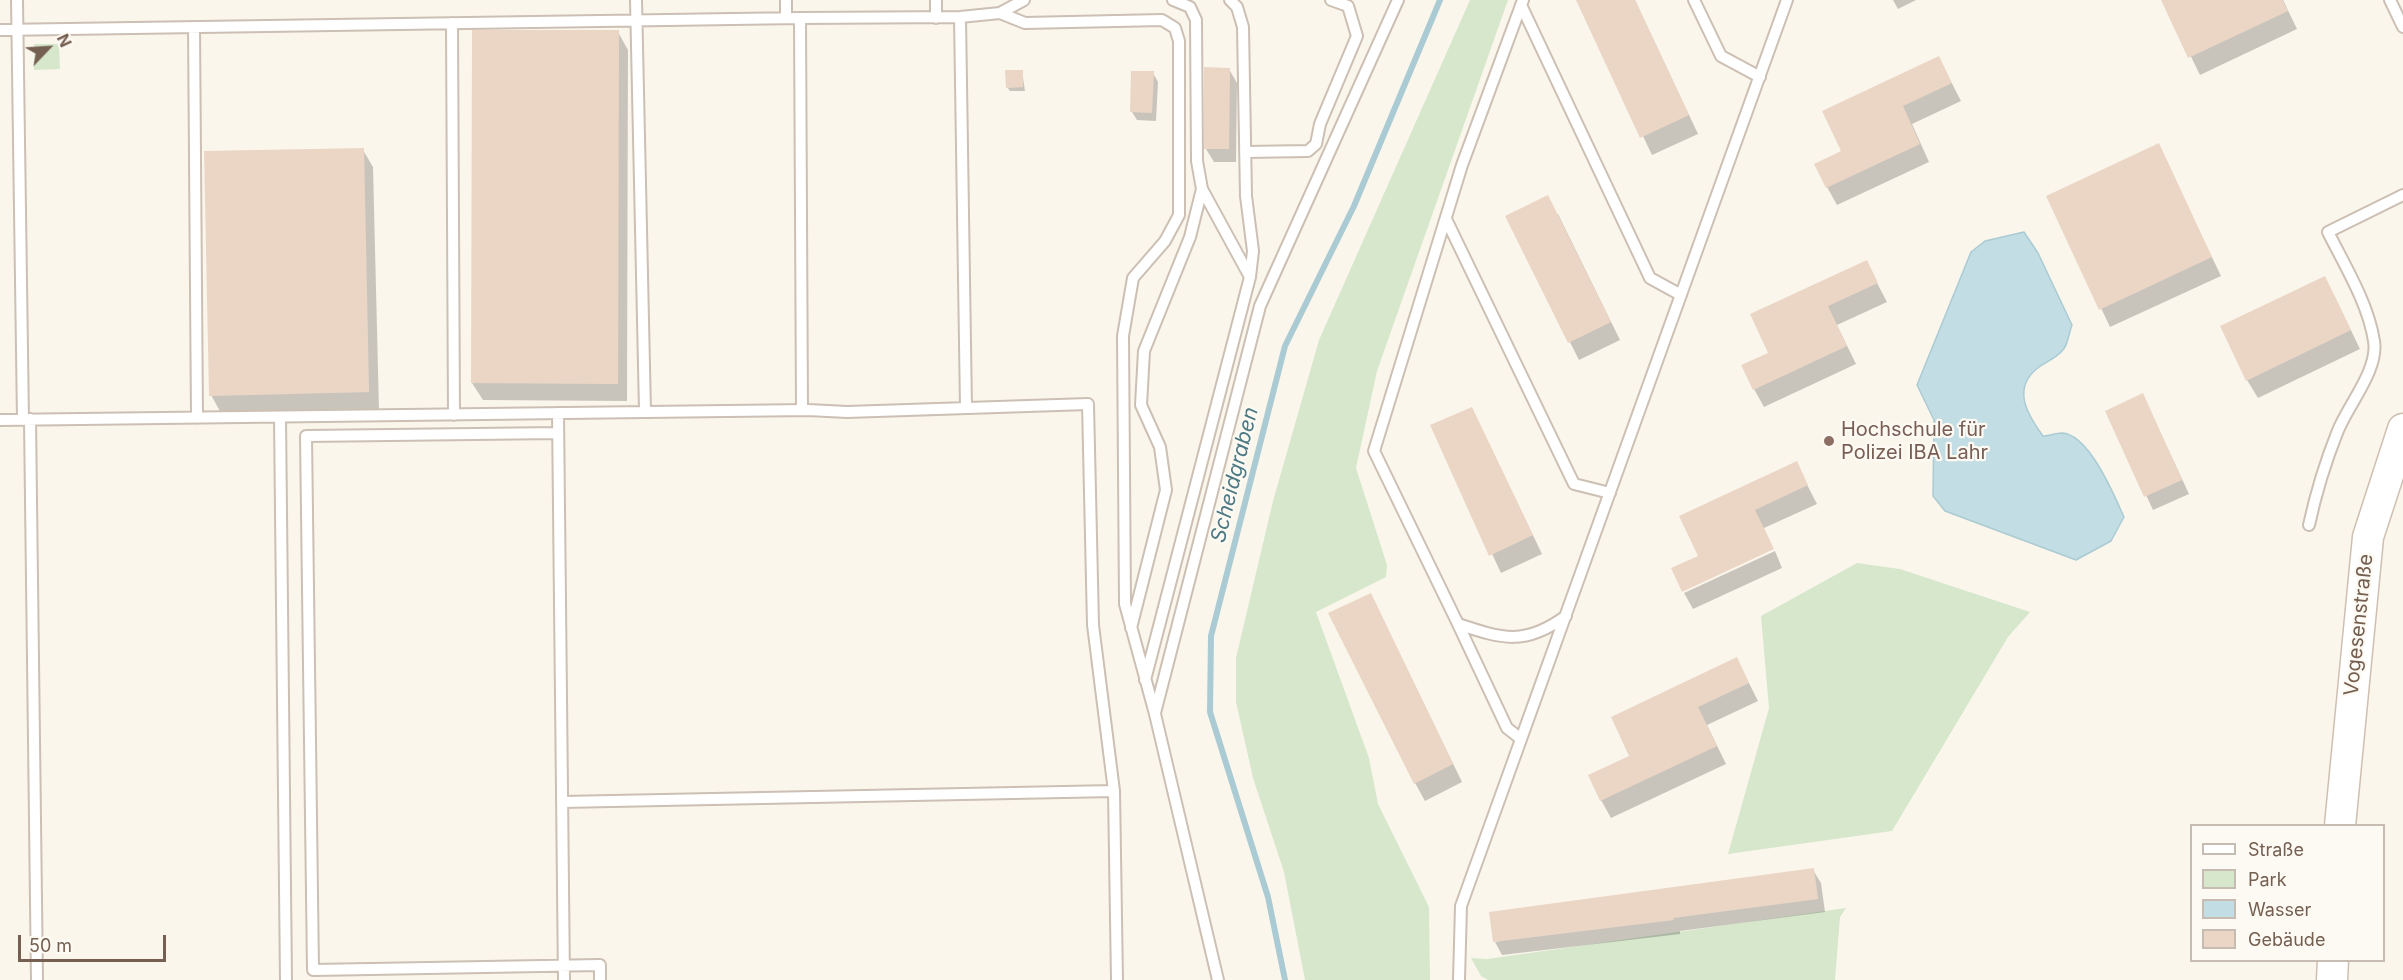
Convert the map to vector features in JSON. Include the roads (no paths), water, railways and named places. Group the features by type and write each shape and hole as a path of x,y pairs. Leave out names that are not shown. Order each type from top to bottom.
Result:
{"street":[{"name":"Vogesenstraße","path":"2340,824 2368,537 2403,429"},
{"path":"2332,980 2333,962"}],"lane":[{"path":"17,0 37,980"},
{"path":"636,0 645,411"},
{"path":"786,0 786,18"},
{"path":"936,0 936,18"},
{"path":"0,30 786,18 936,18 1000,13 1024,0"},
{"path":"1173,0 1190,7 1196,20 1197,161 1202,189 1250,277"},
{"path":"1144,680 1250,277 1253,251 1246,196 1243,27 1237,7 1230,0"},
{"path":"1245,152 1308,152 1316,144 1320,124 1357,36 1348,6 1331,0"},
{"path":"1155,714 1260,306 1398,0"},
{"path":"1694,0 1721,56 1760,77"},
{"path":"1459,980 1461,906 1787,0"},
{"path":"2390,0 2403,27"},
{"path":"1522,3 1650,279 1681,295"},
{"path":"1521,740 1507,728 1374,451 1462,165 1522,3"},
{"path":"1000,13 1024,23 1162,20 1175,28 1179,41 1179,215 1165,241 1133,278 1123,336 1125,604 1130,631 1155,714 1218,980"},
{"path":"960,17 966,408"},
{"path":"800,18 802,410"},
{"path":"452,23 454,415"},
{"path":"194,27 197,418"},
{"path":"1130,631 1166,490 1160,447 1141,405 1144,351 1190,237 1202,189"},
{"path":"2309,525 2318,486 2337,430 2372,366 2375,343 2366,312 2328,232 2403,195"},
{"path":"1446,219 1574,484 1610,493"},
{"path":"0,420 645,411 847,412 1088,404 1093,625 1114,791 1117,980"},
{"path":"558,413 564,980"},
{"path":"280,417 286,980"},
{"path":"558,433 306,436 313,970 600,964 600,980"},
{"path":"1458,624 1498,637 1521,637 1546,630 1566,616"},
{"path":"562,802 1114,791"}],"water":[{"path":"2024,232 2038,253 2072,325 2064,349 2030,375 2024,392 2027,410 2043,436 2062,433 2082,443 2099,467 2124,517 2111,541 2076,560 1945,511 1933,496 1934,420 1917,385 1971,252 1985,241"}],"waterway":[{"name":"Scheidgraben","path":"1285,980 1268,897 1210,712 1211,636 1285,346 1354,206 1440,0"}],"place":[{"name":"Hochschule für Polizei IBA Lahr","path":"1829,441"}]}
